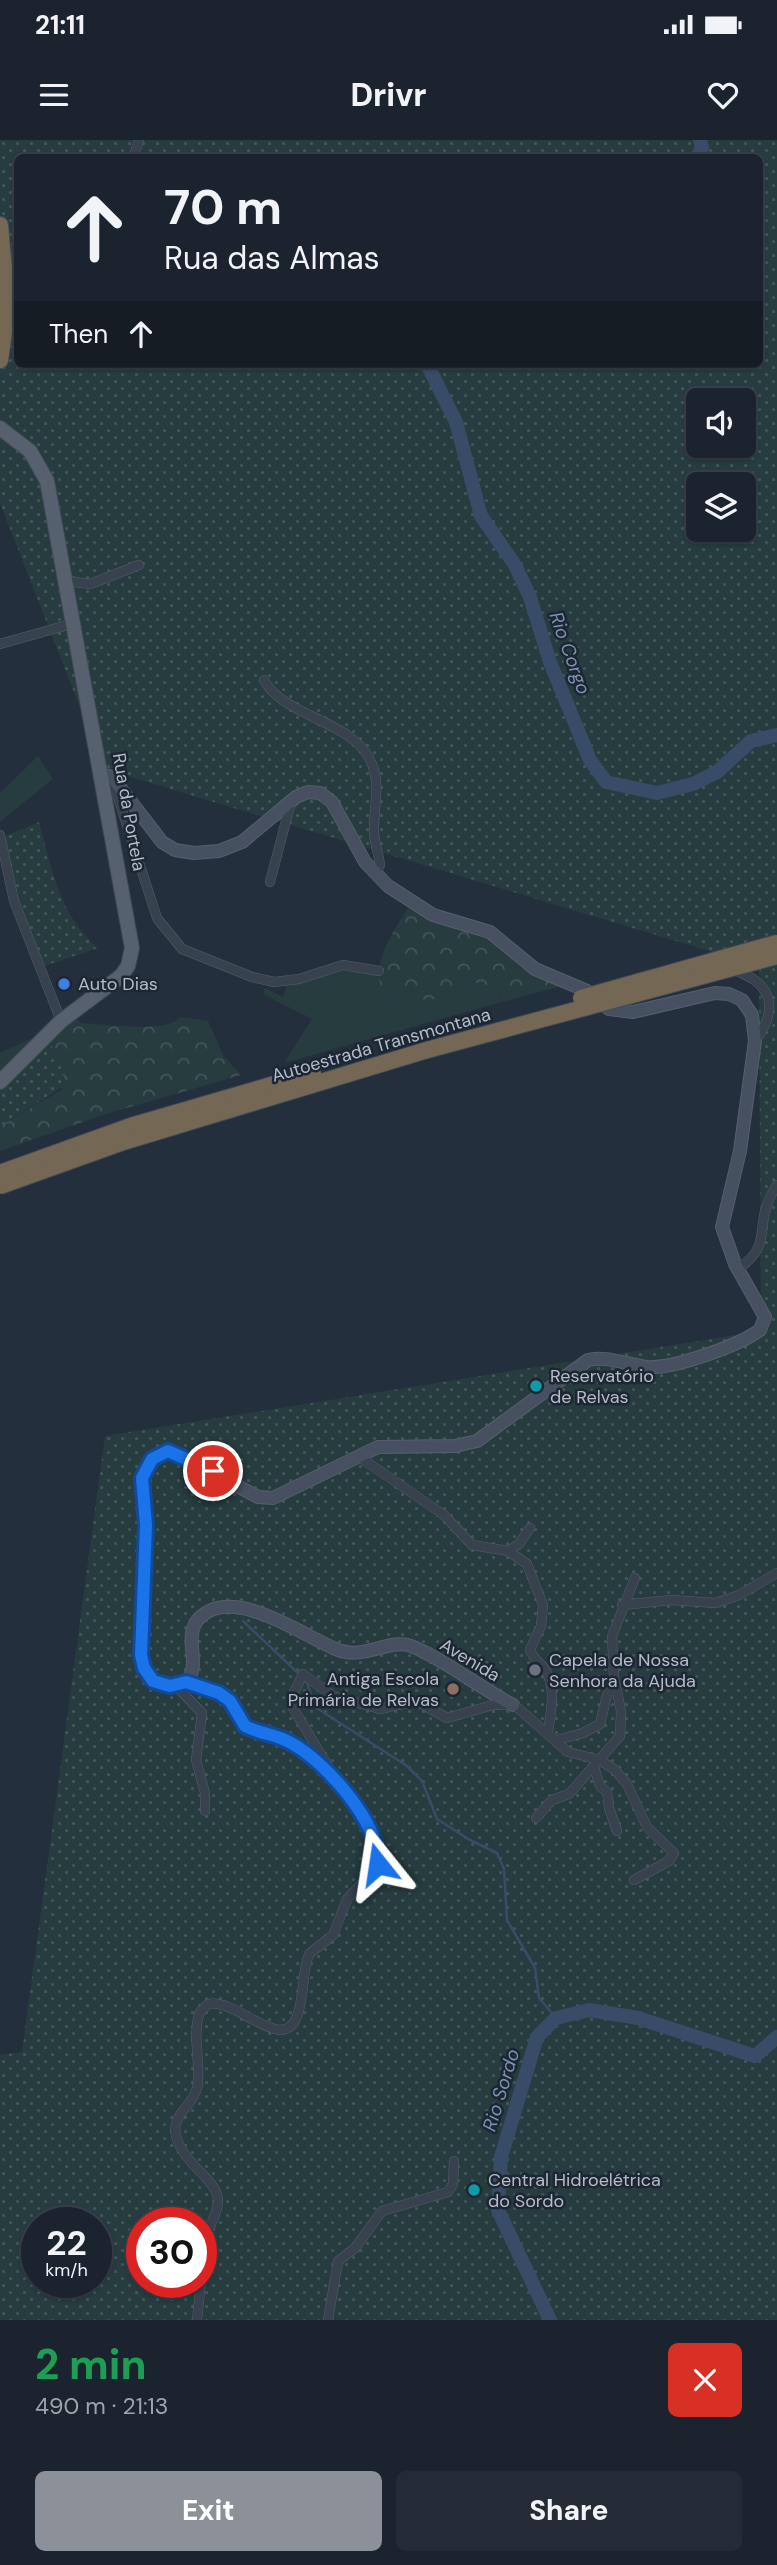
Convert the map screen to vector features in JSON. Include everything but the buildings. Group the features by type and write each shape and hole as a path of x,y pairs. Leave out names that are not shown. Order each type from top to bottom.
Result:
{"highway":[{"path":"0,225 6,255 7,312 0,360"},
{"path":"0,298 0,314"},
{"name":"Autoestrada Transmontana","path":"0,1172 110,1133 247,1091 777,943"},
{"name":"Autoestrada Transmontana","path":"0,1186 135,1138 414,1054 777,956"}],"main road":[{"name":"Rua da Portela","path":"0,428 25,445 36,458 50,495 107,776 131,929 128,966 116,982 61,1021 0,1082"},
{"name":"Rua da Portela","path":"0,436 26,457 50,495"}],"street":[{"path":"67,581 90,584 139,565"},
{"path":"0,644 75,623"},
{"path":"264,680 282,698 340,731 371,760 376,786 374,836 380,865 375,874"},
{"path":"107,776 157,837 170,848 187,852 213,852 242,842 291,800 312,791 329,799 375,874 428,913 485,929 540,973 587,991 615,1011 633,1012 715,993 736,997 746,1005 752,1015 755,1041 740,1151 722,1223 738,1269 765,1317 763,1327 751,1336 660,1367 600,1359 588,1360 477,1441 455,1446 382,1446 269,1499 258,1497 175,1452 161,1452 149,1461 142,1478 146,1525 141,1659 146,1674 153,1681 181,1684 227,1698 244,1725 299,1747 339,1783"},
{"path":"107,776 152,904 166,932 182,949 252,977 274,982 299,979 343,965 379,971"},
{"path":"270,881 291,800"},
{"path":"0,835 13,896 61,1021"},
{"path":"739,972 758,981 770,1002 767,1023 755,1041"},
{"path":"738,1269 758,1258 765,1250 767,1204 777,1185"},
{"path":"358,1456 444,1515 472,1545 508,1552 527,1564 541,1597 542,1624 530,1650 546,1671 550,1683 552,1698 548,1732"},
{"path":"508,1552 519,1544 530,1528"},
{"path":"622,1605 671,1600 713,1604 734,1597 777,1573"},
{"path":"536,1818 551,1801 569,1794 609,1749 621,1730 612,1637 622,1605 635,1578"},
{"name":"Avenida","path":"181,1684 193,1669 190,1639 203,1614 227,1606 253,1610 342,1652 366,1653 409,1645 513,1705 548,1732 568,1752 597,1763"},
{"path":"216,2207 217,2196 212,2183 186,2160 175,2128 197,2086 198,2016 206,2005 215,2003 236,2008 271,2029 283,2029 296,2020 309,1954 335,1934 346,1901 373,1874 378,1862 373,1839 293,1708 292,1697 302,1674 332,1695 380,1710 416,1700 448,1718 490,1705 513,1705"},
{"path":"181,1684 202,1715 196,1760 205,1793 205,1811"},
{"path":"557,1740 583,1733 600,1724 607,1695 616,1685"},
{"path":"597,1763 600,1786 607,1792 617,1831"},
{"path":"597,1763 625,1780 647,1827 674,1851 669,1861 634,1880"},
{"path":"328,2320 338,2261 355,2248 382,2211 447,2193 453,2183 454,2161"},
{"path":"197,2320 199,2298"}],"green space":[{"path":"0,140 777,140 777,2320 0,2320 0,2055 22,2052 105,1436 761,1331 759,966 104,769 0,503"},
{"path":"38,756 53,779 0,822 0,793"},
{"path":"39,822 53,874 66,906 74,921 98,948 44,966 16,896 5,836"},
{"path":"410,906 486,935 561,986 506,1001 496,990 475,983 459,985 427,1000 394,994 383,989 379,981 381,959 398,923"},
{"path":"339,970 379,975 387,991 414,998 434,998 461,984 476,982 490,986 506,1001 284,1063 312,1019 263,994 265,988 283,997 287,984"},
{"path":"75,1017 81,1023 134,1027 163,1025 180,1017 208,1021 223,1055 241,1075 106,1114 0,1151 0,1126 61,1090 64,1078 49,1040"},
{"path":"39,1035 0,1075 0,1053"},
{"path":"49,1040 63,1072 64,1086 0,1126 0,1089"}],"waterway":[{"name":"Rio Corgo","path":"698,154 702,148 700,140"},
{"name":"Rio Corgo","path":"429,368 456,422 481,516 515,565 530,597 550,662 590,760 606,782 657,793 693,784 717,772 751,741 777,735"},
{"path":"243,1621 299,1674"},
{"path":"306,1680 315,1707 407,1766 422,1781 437,1819 497,1853 504,1869 507,1920 535,1968 539,1998 556,2018"},
{"name":"Rio Sordo","path":"550,2320 498,2210 501,2157 537,2037 556,2018 589,2010 638,2018 755,2056 777,2037"}],"place":[{"name":"Auto Dias","path":"64,984"},
{"name":"Reservatório de Relvas","path":"536,1386"},
{"name":"Capela de Nossa Senhora da Ajuda","path":"535,1670"},
{"name":"Antiga Escola Primária de Relvas","path":"453,1689"},
{"name":"Central Hidroelétrica do Sordo","path":"474,2190"}],"route":[{"path":"213,1471 168,1451 161,1452 152,1459 143,1473 146,1525 141,1659 146,1674 158,1683 176,1686 186,1682 219,1693 230,1701 245,1726 280,1737 306,1752 348,1793 374,1841 378,1864"}]}
